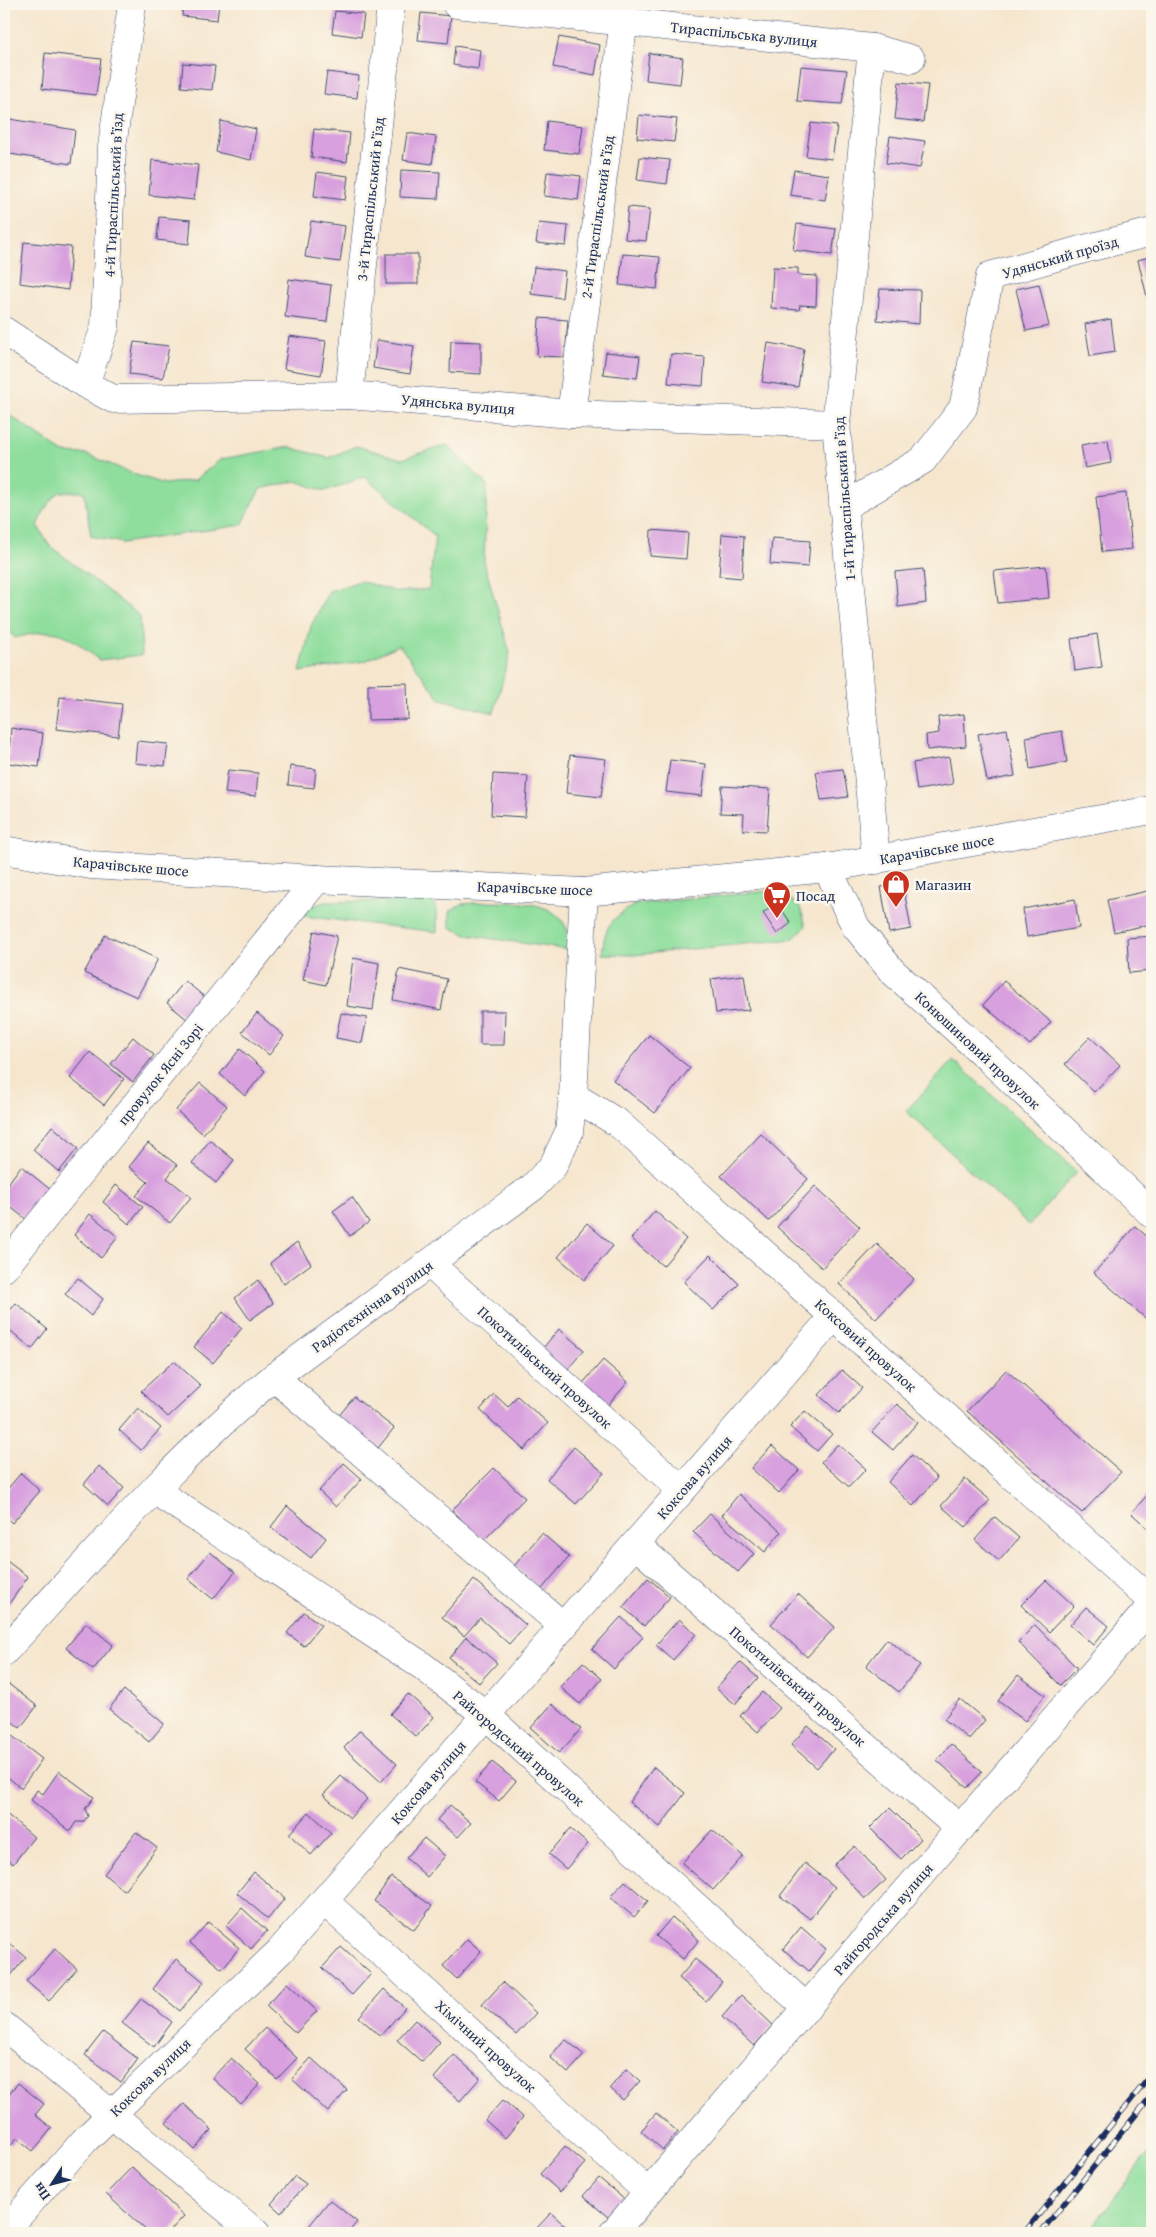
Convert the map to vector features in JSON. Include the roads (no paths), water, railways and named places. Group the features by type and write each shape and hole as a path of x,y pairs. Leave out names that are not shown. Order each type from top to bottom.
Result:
{"street":[{"name":"4-й Тираспільський в’їзд","path":"85,384 105,327 112,146 132,4"},
{"name":"3-й Тираспільський в’їзд","path":"349,395 391,4"},
{"name":"Тираспільська вулиця","path":"456,4 624,20 872,48 911,59"},
{"name":"2-й Тираспільський в’їзд","path":"570,414 624,20"},
{"name":"1-й Тираспільський в’їзд","path":"872,48 836,424 876,860"},
{"name":"Удянський проїзд","path":"843,507 923,460 963,408 990,276 1152,232"},
{"path":"4,331 85,384"},
{"name":"Удянська вулиця","path":"85,384 113,399 349,395 570,414 836,424"},
{"name":"Карачівське шосе","path":"4,850 90,865 317,879 584,892 827,868 1152,810"},
{"name":"Конюшиновий провулок","path":"827,868 856,926 892,971 989,1059 1152,1214"},
{"name":"провулок Ясні Зорі","path":"4,1268 317,879"},
{"name":"Радіотехнічна вулиця","path":"4,1652 194,1447 274,1377 533,1187 553,1166 570,1132 584,892"},
{"name":"Коксовий провулок","path":"573,1096 618,1123 1152,1601"},
{"name":"Покотилівський провулок","path":"430,1264 682,1490"},
{"name":"Коксова вулиця","path":"4,2232 85,2140 280,1951 834,1316"},
{"path":"274,1377 563,1626"},
{"name":"Райгородський провулок","path":"154,1490 421,1665 486,1715 806,2008"},
{"name":"Покотилівський провулок","path":"635,1544 960,1828"},
{"name":"Райгородська вулиця","path":"613,2233 1152,1605"},
{"name":"Хімічний провулок","path":"324,1901 648,2192"},
{"path":"4,2026 256,2233"}],"railway":[{"path":"1024,2233 1152,2074"},
{"path":"1040,2233 1152,2095"}],"place":[{"name":"Магазин","path":"896,908"},
{"name":"Посад","path":"777,919"}]}
